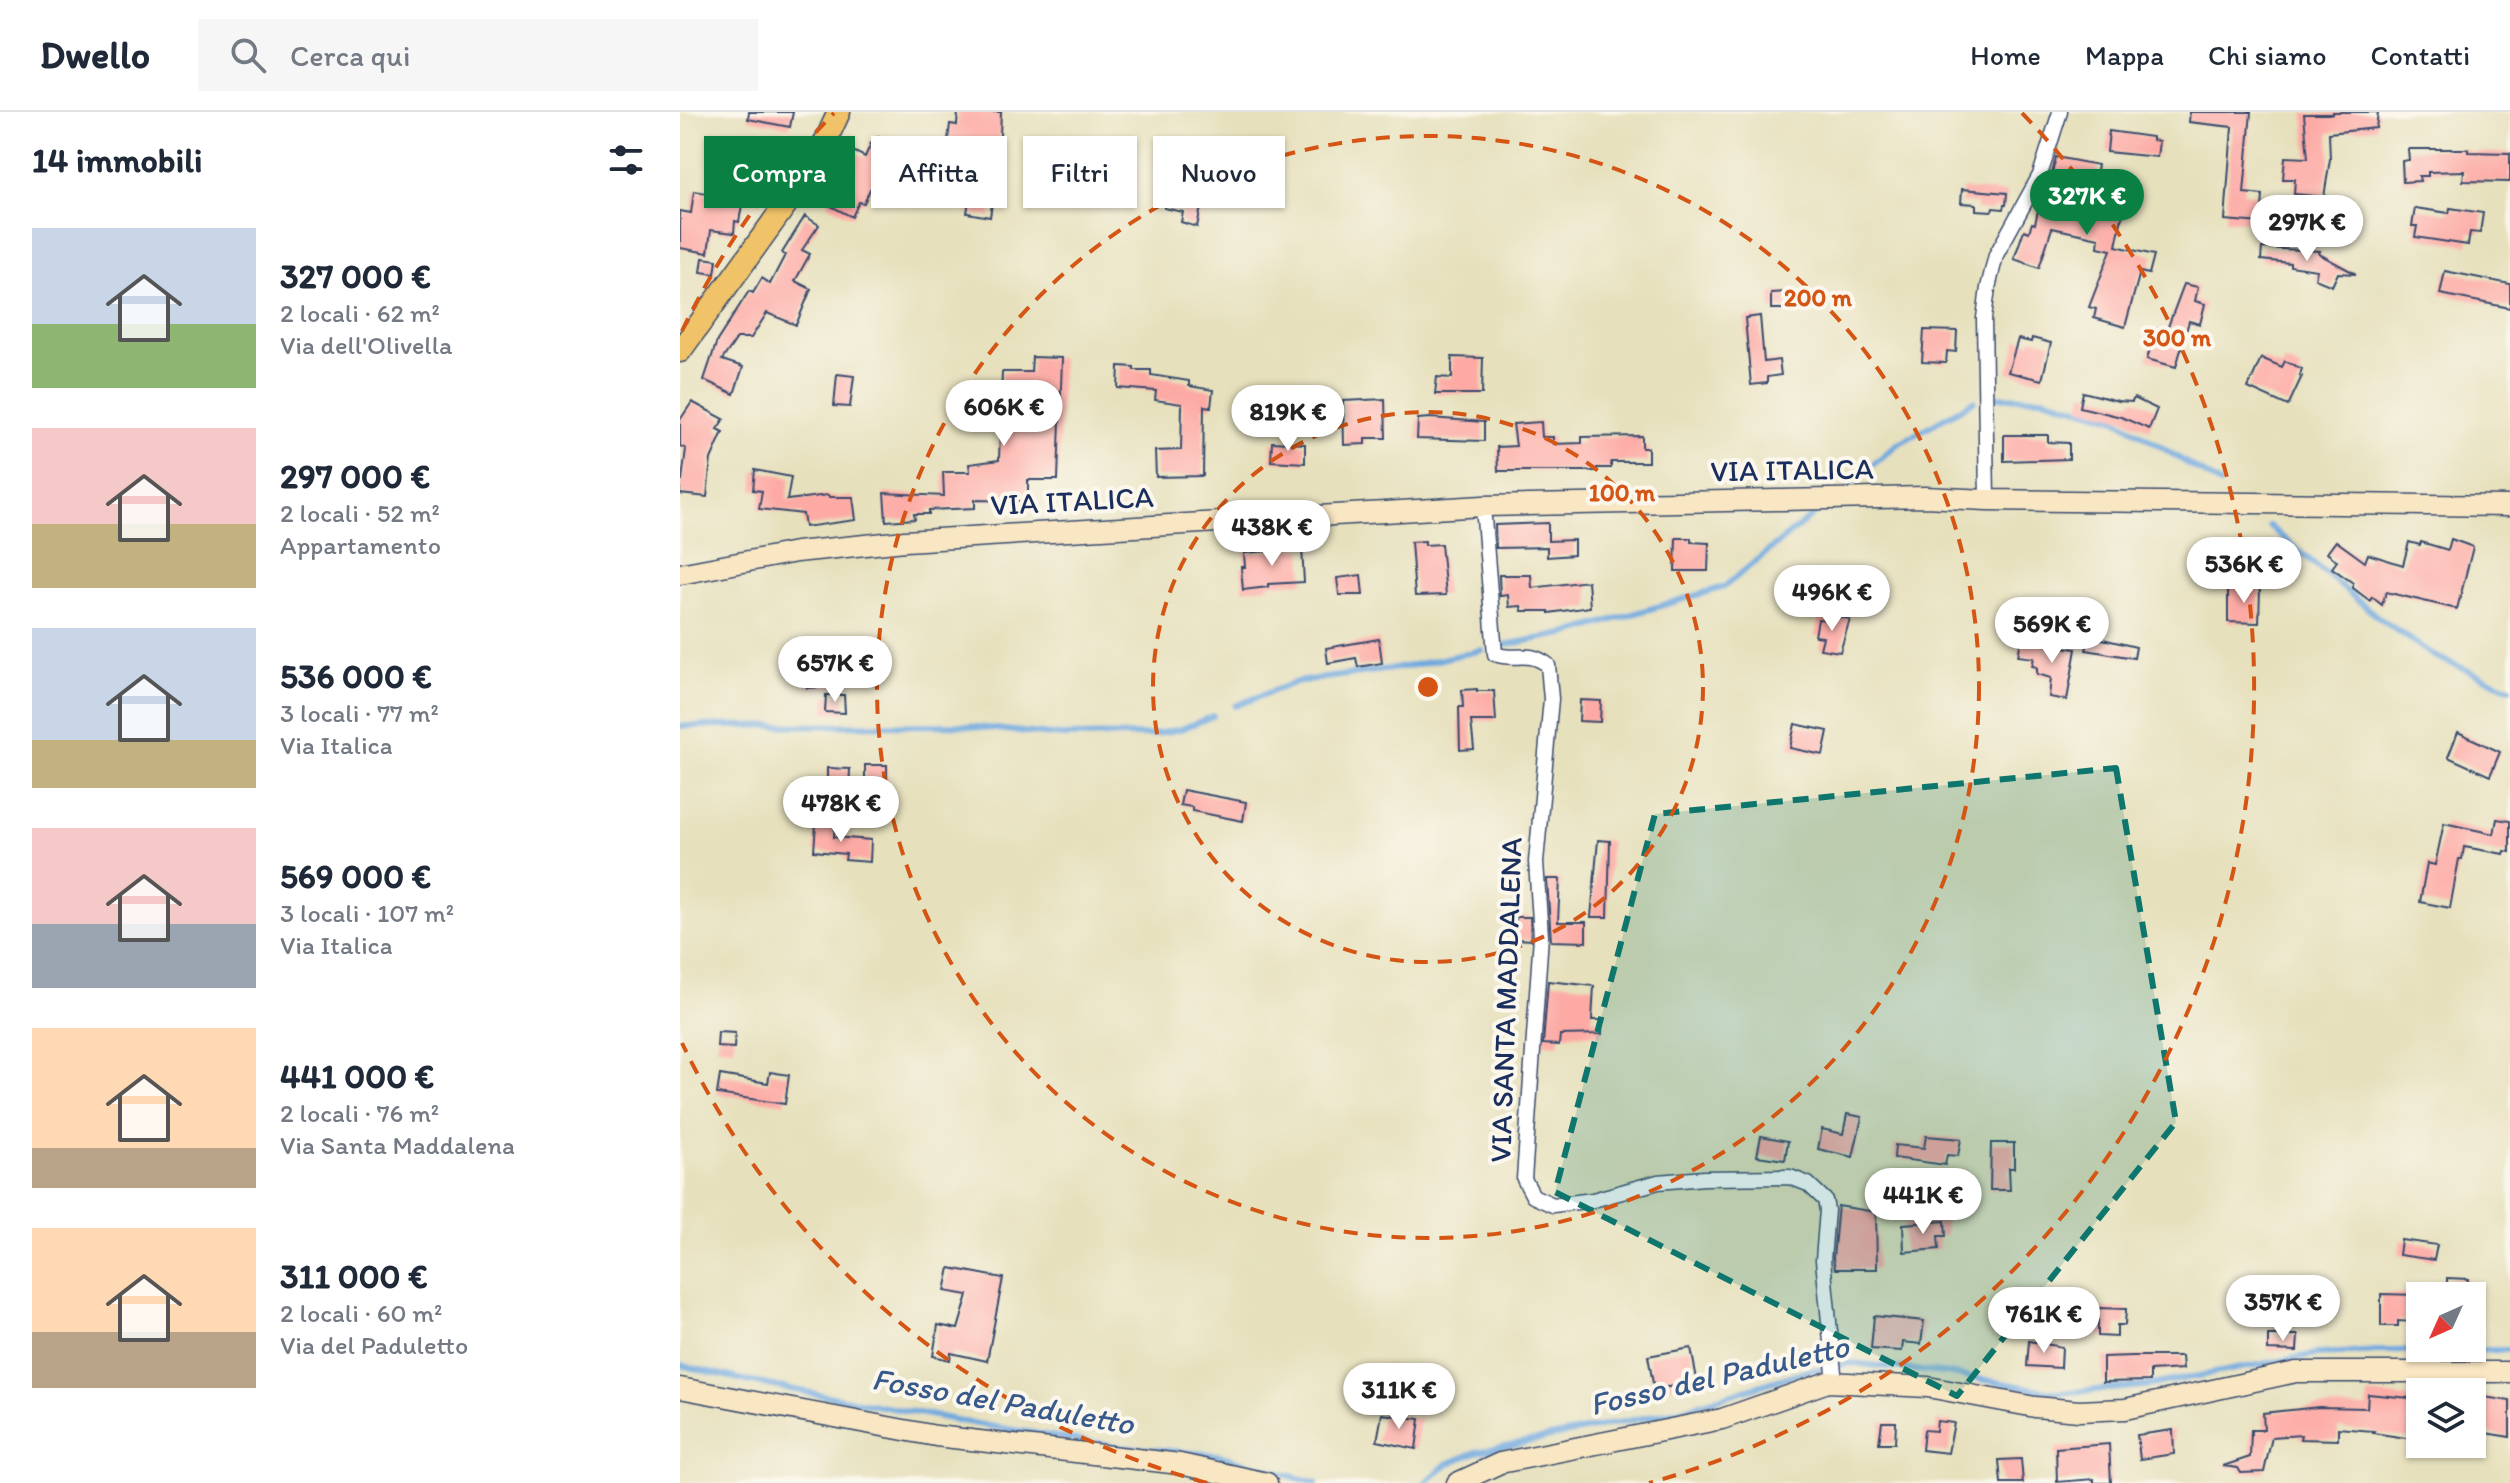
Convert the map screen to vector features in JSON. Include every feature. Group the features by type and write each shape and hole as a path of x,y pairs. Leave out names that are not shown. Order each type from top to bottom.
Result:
{"main road":[{"path":"680,351 815,164 839,112"},
{"name":"VIA ITALICA","path":"685,575 796,552 905,541 1483,506 1925,497 2510,506"},
{"path":"1457,1483 1500,1463 1722,1419 1828,1382 1834,1372 2035,1407 2079,1411 2125,1409 2296,1372 2510,1372"},
{"path":"680,1388 936,1436 1180,1464 1267,1483"}],"street":[{"path":"1987,500 1984,318 1988,288 1996,255 2040,175 2060,112"},
{"name":"VIA SANTA MADDALENA","path":"1483,506 1493,647 1502,657 1535,656 1548,665 1551,699 1536,862 1541,936 1524,1179 1533,1196 1553,1205 1593,1200 1658,1182 1704,1178 1790,1177 1808,1184 1825,1200 1827,1210 1823,1260 1834,1372"}],"highlighted area":[{"path":"2116,768 2176,1122 1957,1396 1555,1192 1655,814"}],"building":[{"path":"749,112 793,112 790,127 748,119"},
{"path":"958,112 1001,112 1000,136 948,136 950,124 957,125"},
{"path":"2190,112 2251,112 2244,193 2263,195 2261,223 2225,220 2232,127 2189,122"},
{"path":"2378,112 2376,128 2329,133 2330,159 2324,197 2294,194 2295,179 2283,179 2285,157 2308,158 2304,114"},
{"path":"2109,131 2152,137 2152,140 2159,141 2157,157 2107,152"},
{"path":"871,143 871,189 864,203 859,202 852,217 835,208 855,208 855,152 865,157"},
{"path":"2408,149 2510,153 2510,182 2463,181 2464,171 2428,172 2428,176 2419,176 2420,181 2403,182 2402,161 2409,160"},
{"path":"2056,157 2098,165 2092,203 2124,208 2116,246 2154,255 2149,274 2140,272 2125,327 2094,318 2096,309 2089,307 2111,250 2098,247 2099,238 2052,228 2039,268 2014,259 2024,230 2029,232 2032,223 2035,224 2041,197 2046,199"},
{"path":"1962,189 2007,193 2006,205 2003,209 1993,208 1992,211 1976,210 1976,204 1961,203"},
{"path":"694,191 704,193 704,208 741,208 739,222 735,221 734,233 711,230 708,253 680,248 680,211 691,213"},
{"path":"968,208 991,208 990,217 967,213"},
{"path":"1164,208 1201,208 1197,227 1181,222 1183,212"},
{"path":"2415,208 2449,213 2450,208 2483,213 2480,233 2470,232 2468,245 2415,237 2417,226 2412,226"},
{"path":"805,216 819,225 802,250 810,254 795,281 811,289 796,325 767,313 751,338 737,338 722,360 743,367 734,394 704,380 717,341 749,291 753,293 762,278 770,284 785,255 782,253"},
{"path":"2262,248 2320,251 2319,254 2356,274 2338,273 2332,286 2315,279 2317,270 2261,260"},
{"path":"703,258 717,260 715,274 701,272"},
{"path":"2445,271 2510,284 2510,308 2440,294"},
{"path":"2184,284 2198,287 2195,301 2205,304 2200,324 2189,321 2176,367 2147,359 2156,329 2166,332"},
{"path":"1787,292 1787,309 1771,309 1771,293"},
{"path":"1760,316 1764,362 1779,360 1781,375 1767,377 1767,383 1751,385 1745,318"},
{"path":"1924,330 1957,331 1956,352 1947,351 1946,363 1922,362"},
{"path":"2032,338 2051,343 2042,380 2008,372 2018,339 2031,342"},
{"path":"1032,357 1062,358 1058,480 1028,480 1028,501 975,500 975,508 929,510 929,514 914,514 915,519 886,521 884,493 944,496 943,472 970,472 969,464 999,460 1002,372 1031,372"},
{"path":"1452,357 1483,358 1482,394 1435,394 1437,377 1452,378"},
{"path":"2261,358 2282,367 2285,361 2302,369 2299,375 2302,376 2288,406 2248,388"},
{"path":"1119,366 1151,370 1151,375 1189,381 1189,386 1213,390 1211,407 1204,406 1203,476 1156,477 1155,451 1181,450 1182,404 1155,400 1156,391 1118,388"},
{"path":"837,374 854,376 850,407 834,406"},
{"path":"2083,392 2118,401 2132,402 2134,398 2157,409 2149,429 2121,417 2080,407"},
{"path":"1385,399 1386,438 1365,438 1365,444 1344,445 1343,401"},
{"path":"692,402 724,419 717,429 723,432 711,459 707,497 680,494 686,449 680,446 680,420"},
{"path":"1418,419 1484,422 1484,441 1417,439"},
{"path":"1541,422 1542,437 1553,437 1553,444 1582,443 1582,437 1642,436 1642,448 1648,448 1648,462 1611,462 1611,468 1597,468 1597,471 1498,471 1497,447 1516,446 1513,424"},
{"path":"2004,435 2048,435 2048,442 2069,443 2069,459 2004,461"},
{"path":"1272,442 1305,444 1305,463 1271,461"},
{"path":"755,470 791,477 787,500 828,495 853,497 856,520 805,527 803,514 759,509 762,491 753,490"},
{"path":"1548,523 1548,541 1574,540 1574,555 1547,557 1547,547 1496,548 1495,525"},
{"path":"1676,538 1709,543 1708,571 1675,571"},
{"path":"2451,539 2473,547 2457,609 2386,592 2382,605 2372,597 2370,601 2353,588 2353,583 2332,568 2337,561 2327,553 2336,541 2365,562 2368,554 2403,565 2409,542 2420,545 2421,542 2448,550"},
{"path":"1425,541 1425,545 1441,544 1446,595 1415,596 1411,542"},
{"path":"1302,548 1304,582 1268,584 1268,587 1243,590 1241,567 1245,567 1244,553"},
{"path":"1361,575 1363,595 1339,595 1337,578"},
{"path":"1499,575 1531,575 1532,588 1588,581 1590,607 1549,613 1522,611 1521,606 1509,607 1508,595 1500,596"},
{"path":"2228,587 2260,588 2259,623 2228,622"},
{"path":"1830,615 1850,619 1840,652 1820,649 1823,637 1815,636 1818,619 1829,620"},
{"path":"2090,636 2136,647 2134,658 2086,650"},
{"path":"1379,639 1382,663 1358,667 1356,658 1328,663 1326,648"},
{"path":"2021,641 2076,649 2067,700 2049,697 2051,678 2037,674 2037,667 2032,666 2034,658 2018,656"},
{"path":"809,647 837,648 835,686 807,688"},
{"path":"1462,690 1494,691 1496,721 1471,721 1474,749 1460,750 1459,707 1463,707"},
{"path":"826,695 844,695 845,713 825,712"},
{"path":"1580,700 1601,701 1600,722 1579,721"},
{"path":"1795,724 1828,731 1823,755 1790,748"},
{"path":"2458,732 2500,752 2490,776 2448,757"},
{"path":"865,765 887,765 887,781 865,782"},
{"path":"827,768 850,769 849,792 827,791"},
{"path":"1183,790 1246,802 1243,821 1192,811 1192,807 1180,805"},
{"path":"2497,819 2510,821 2510,852 2505,851 2504,854 2464,847 2450,908 2420,902 2427,863 2435,865 2444,823 2494,834"},
{"path":"816,824 835,825 834,837 871,840 870,862 845,860 846,854 814,851"},
{"path":"1598,840 1610,841 1608,917 1591,917"},
{"path":"1547,879 1560,879 1558,922 1586,922 1586,942 1551,941"},
{"path":"1516,917 1530,917 1531,940 1516,939"},
{"path":"1548,981 1594,986 1592,1020 1602,1020 1602,1034 1560,1035 1559,1045 1543,1044"},
{"path":"718,1032 735,1033 734,1048 717,1047"},
{"path":"770,1072 789,1075 785,1104 717,1094 720,1075 768,1083"},
{"path":"1847,1114 1862,1117 1853,1157 1818,1149 1822,1129 1843,1134"},
{"path":"1761,1136 1788,1141 1785,1160 1757,1156"},
{"path":"1926,1136 1961,1139 1958,1156 1947,1155 1945,1165 1894,1158 1895,1145 1924,1148"},
{"path":"1991,1143 2014,1143 2014,1168 2009,1168 2010,1190 1990,1190"},
{"path":"1838,1206 1876,1212 1877,1269 1835,1269 1833,1258"},
{"path":"1945,1221 1946,1236 1938,1236 1939,1249 1904,1252 1903,1224"},
{"path":"2401,1240 2437,1245 2434,1260 2399,1255"},
{"path":"950,1268 1003,1278 987,1361 951,1353 950,1360 933,1356 938,1325 958,1329 968,1295 945,1291"},
{"path":"2447,1278 2468,1279 2468,1282 2447,1282"},
{"path":"2381,1294 2406,1295 2406,1322 2398,1321 2398,1326 2381,1326"},
{"path":"2098,1308 2126,1309 2125,1325 2117,1325 2117,1337 2098,1336"},
{"path":"1874,1316 1924,1321 1921,1344 1903,1342 1902,1351 1871,1349"},
{"path":"2268,1335 2298,1335 2297,1351 2268,1350"},
{"path":"2029,1341 2062,1347 2061,1368 2027,1366"},
{"path":"1691,1348 1697,1379 1687,1381 1688,1384 1654,1389 1648,1356"},
{"path":"2182,1356 2183,1369 2150,1371 2150,1381 2103,1382 2103,1357"},
{"path":"2368,1394 2406,1398 2406,1438 2338,1428 2338,1440 2300,1439 2301,1435 2272,1437 2264,1472 2241,1473 2238,1468 2223,1466 2250,1457 2251,1430 2264,1430 2263,1413 2319,1407 2367,1408"},
{"path":"2486,1397 2510,1401 2510,1437 2486,1433"},
{"path":"1382,1414 1420,1419 1416,1449 1377,1441"},
{"path":"1937,1421 1954,1423 1948,1453 1922,1450 1924,1430 1936,1431"},
{"path":"1882,1422 1896,1422 1895,1443 1879,1443"},
{"path":"2173,1430 2174,1454 2140,1459 2137,1435"},
{"path":"2109,1444 2111,1483 2094,1483 2094,1479 2057,1482 2056,1448"},
{"path":"2021,1459 2023,1483 2001,1483 1999,1460"}],"waterway":[{"path":"1993,397 2043,398 2115,418 2220,484"},
{"path":"1850,484 1896,445 1974,401"},
{"path":"1499,646 1569,633 1724,587 1814,514"},
{"path":"2269,526 2379,618 2434,656 2510,688"},
{"path":"1235,706 1296,682 1405,667 1482,650"},
{"path":"680,726 958,725 1061,736 1151,735 1181,729 1213,716"},
{"name":"Fosso del Paduletto","path":"1425,1483 1447,1464 1476,1452 1677,1411 1803,1372 1851,1363 1951,1374 2058,1393 2145,1386 2317,1354 2510,1350"},
{"name":"Fosso del Paduletto","path":"680,1365 752,1382 977,1424 1113,1446 1217,1455 1316,1483"}]}
